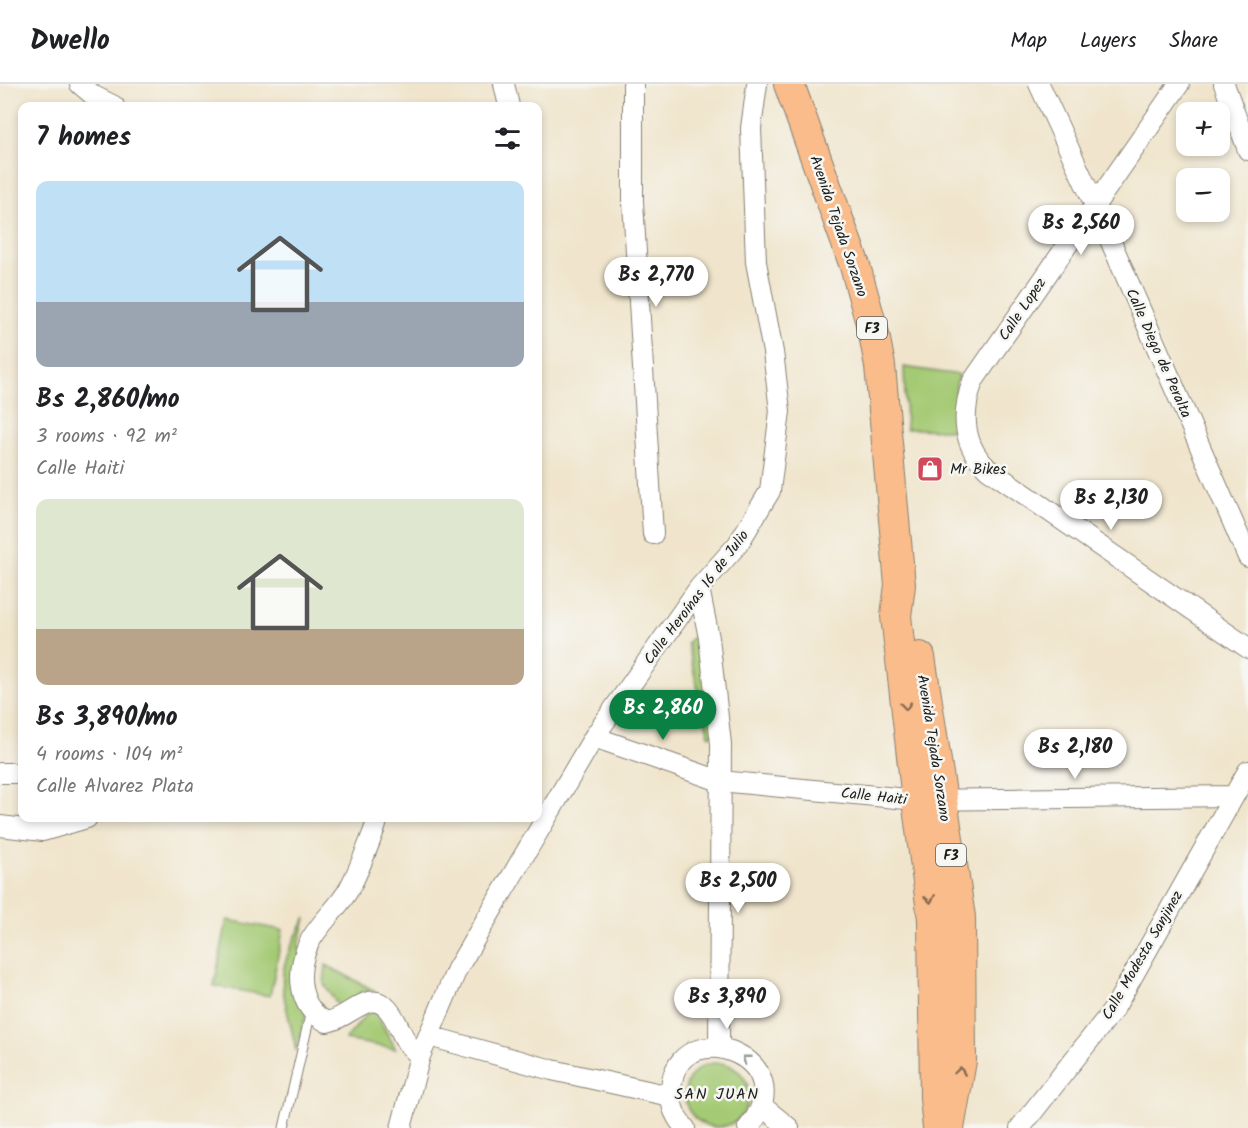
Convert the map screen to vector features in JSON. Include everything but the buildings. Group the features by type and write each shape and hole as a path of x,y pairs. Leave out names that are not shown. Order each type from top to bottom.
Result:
{"main road":[{"name":"Avenida Tejada Sorzano","path":"789,84 855,266 874,334 880,366 900,585 913,620 930,800 935,1098 938,1128"},
{"name":"Avenida Tejada Sorzano","path":"930,800 960,916 961,1061 949,1128"}],"street":[{"path":"80,84 94,96 106,102"},
{"path":"504,84 507,102"},
{"path":"633,84 633,201 653,534"},
{"name":"Calle Heroínas 16 de Julio","path":"401,1128 420,1056 457,969 594,737 699,588 738,544 770,491 775,467 780,411 773,352 756,262 751,128 757,84"},
{"name":"Calle Diego de Peralta","path":"1039,84 1094,203 1248,557"},
{"name":"Calle Lopez","path":"1179,84 1094,203 973,381 966,399 965,424 969,447 975,457 988,469 1248,648"},
{"path":"1224,84 1248,150"},
{"path":"699,588 709,638 721,744 719,1047"},
{"name":"Calle Haiti","path":"594,737 720,781 930,800 1234,796"},
{"name":"Calle Modesta Sanjinez","path":"1020,1128 1114,1009 1248,771"},
{"path":"0,773 18,773"},
{"path":"0,826 43,831 73,822"},
{"path":"376,822 354,880 338,908 308,944 302,965 304,1002 311,1011 327,1022 340,1019 368,1002 379,1002 387,1007 409,1045 420,1056"},
{"path":"429,1036 552,1070 670,1096"},
{"path":"685,1128 676,1116 670,1096 673,1076 687,1058 708,1048 719,1047 745,1056 754,1066 762,1085 762,1106 748,1128"},
{"path":"762,1106 789,1128"}],"lane":[{"path":"284,1128 311,1011"}],"green space":[{"path":"904,367 960,375 956,384 956,430 906,429"},
{"path":"693,637 706,641 716,733 709,736 687,643"},
{"path":"306,918 299,945 307,1011 296,1051 284,997 283,971 294,939"},
{"path":"227,920 283,930 270,996 214,986"},
{"path":"326,965 377,992 362,992 351,1005 339,1007 324,984"},
{"path":"369,1011 375,1012 396,1049 345,1040"},
{"path":"717,1063 729,1065 740,1072 747,1083 749,1095 747,1107 740,1118 729,1125 717,1127 705,1125 694,1118 687,1107 685,1095 687,1083 694,1072 705,1065"}],"place":[{"name":"Mr Bikes","path":"930,469"}],"district":[{"name":"SAN JUAN","path":"717,1093"}]}
